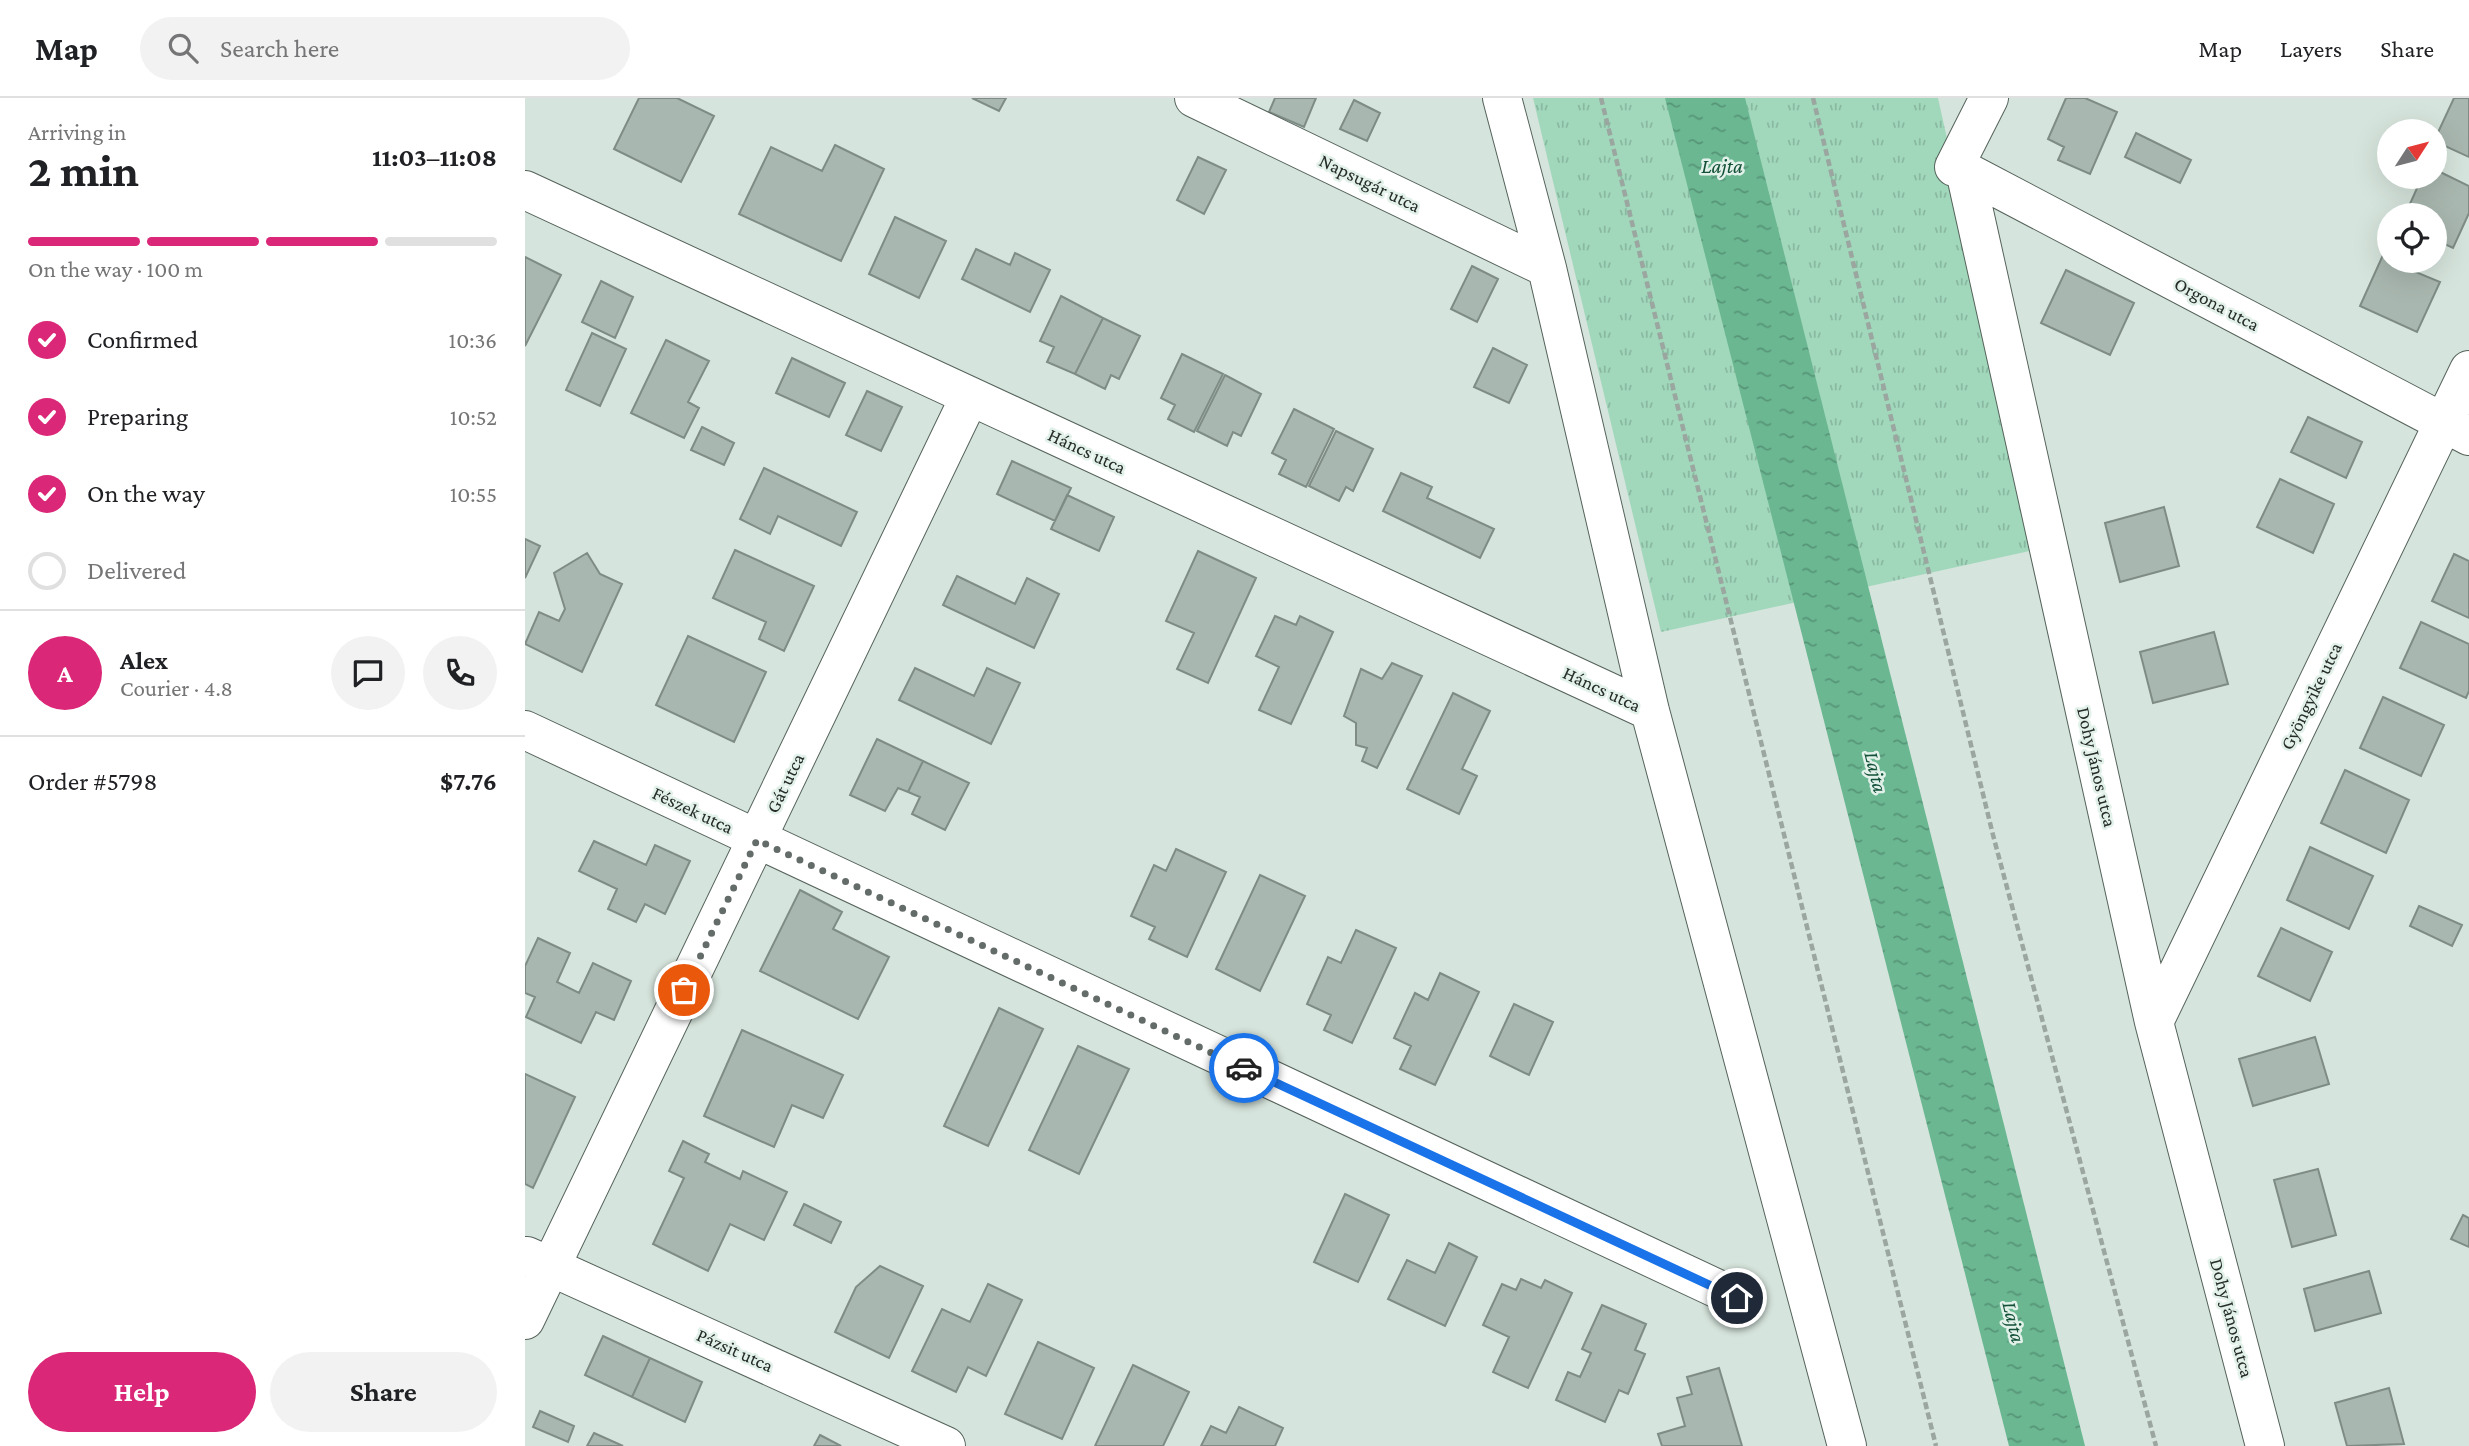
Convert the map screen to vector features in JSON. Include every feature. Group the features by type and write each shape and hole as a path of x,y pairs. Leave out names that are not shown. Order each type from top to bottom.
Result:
{"street":[{"name":"Napsugár utca","path":"1194,98 1547,268"},
{"path":"1502,98 1547,268 1650,711 1847,1446"},
{"name":"Dohy János utca","path":"1989,98 1954,167 1965,171 2154,1022 2265,1446"},
{"name":"Orgona utca","path":"1965,171 2456,429"},
{"name":"Háncs utca","path":"525,190 1650,711"},
{"name":"Gyöngyike utca","path":"2154,1022 2456,429 2469,370"},
{"name":"Gát utca","path":"525,1320 537,1260 757,840 969,396"},
{"name":"Fészek utca","path":"525,730 1737,1298"},
{"name":"Pázsit utca","path":"537,1260 946,1446"}],"path":[{"path":"1601,98 1936,1446"},
{"path":"1813,98 1993,835 2156,1446"}],"green space":[{"path":"1533,98 1938,98 2038,549 1661,632"}],"water":[{"name":"Lajta","path":"1665,98 1745,98 2085,1446 2009,1446"}],"building":[{"path":"639,98 677,98 714,116 681,182 614,149"},
{"path":"972,98 1006,98 999,111"},
{"path":"1275,98 1316,98 1304,127 1269,112"},
{"path":"2066,98 2085,98 2117,112 2090,174 2058,160 2064,147 2048,139"},
{"path":"2454,98 2469,98 2469,157 2447,147 2447,119 2444,119"},
{"path":"1354,100 1380,113 1367,141 1340,129"},
{"path":"2136,133 2191,160 2180,183 2125,157"},
{"path":"835,145 884,169 841,261 739,214 771,147 822,171"},
{"path":"1198,157 1226,170 1204,214 1177,200"},
{"path":"2447,175 2469,186 2469,213 2453,248 2447,245 2447,203 2410,203 2417,189 2447,189"},
{"path":"895,217 946,241 919,298 869,274"},
{"path":"976,249 1010,265 1015,253 1050,270 1030,312 962,279"},
{"path":"525,257 561,275 525,346"},
{"path":"1472,266 1498,279 1477,322 1451,309"},
{"path":"2377,268 2377,273 2418,273 2440,282 2417,332 2360,306"},
{"path":"2066,270 2134,303 2110,355 2041,323"},
{"path":"601,281 633,297 615,338 582,322"},
{"path":"1061,296 1103,318 1075,374 1047,362 1054,347 1040,341"},
{"path":"1103,318 1140,336 1119,379 1111,375 1105,389 1075,374"},
{"path":"592,333 626,349 600,406 566,390"},
{"path":"666,340 709,361 688,402 699,408 684,438 631,413"},
{"path":"1493,348 1527,365 1509,403 1474,387"},
{"path":"1182,354 1223,374 1194,432 1168,419 1175,405 1161,398"},
{"path":"792,358 845,383 829,417 776,393"},
{"path":"1225,375 1261,394 1241,436 1233,432 1227,446 1197,431"},
{"path":"867,391 902,407 881,451 846,435"},
{"path":"1294,409 1334,429 1306,487 1279,474 1286,460 1272,453"},
{"path":"2308,417 2362,442 2346,478 2291,452"},
{"path":"702,427 734,443 724,465 691,450"},
{"path":"1336,431 1373,449 1353,491 1346,487 1339,501 1309,486"},
{"path":"1012,461 1071,488 1055,521 997,494"},
{"path":"764,468 857,512 841,546 778,516 770,534 740,519"},
{"path":"1401,473 1432,487 1427,498 1494,529 1480,558 1383,511"},
{"path":"2280,479 2334,504 2313,553 2257,527"},
{"path":"1067,495 1114,517 1099,551 1051,529"},
{"path":"2164,507 2179,566 2120,582 2105,523"},
{"path":"525,539 540,546 525,578"},
{"path":"735,550 814,586 784,651 759,639 766,622 713,598"},
{"path":"1198,551 1256,578 1208,683 1177,669 1194,633 1166,621"},
{"path":"587,553 600,574 622,584 582,672 525,644 539,612 559,621 565,609 554,573"},
{"path":"2454,554 2469,561 2469,618 2432,601"},
{"path":"957,576 1015,604 1027,578 1059,594 1034,648 943,605"},
{"path":"1275,616 1296,625 1300,616 1333,632 1291,724 1259,710 1279,667 1256,656"},
{"path":"2421,622 2469,644 2469,691 2466,698 2400,668"},
{"path":"2214,632 2228,684 2153,703 2140,652"},
{"path":"688,636 766,672 734,742 656,705"},
{"path":"1392,663 1422,676 1377,768 1362,761 1367,748 1356,745 1356,723 1344,716 1361,669 1382,679"},
{"path":"915,668 974,696 987,668 1020,683 991,744 899,700"},
{"path":"1453,693 1490,711 1462,769 1477,776 1459,814 1407,789"},
{"path":"2383,697 2444,725 2421,776 2360,748"},
{"path":"877,739 923,761 908,792 898,788 885,811 850,795"},
{"path":"923,761 969,783 945,830 912,814 920,797 908,792"},
{"path":"2345,770 2409,800 2386,853 2321,823"},
{"path":"594,841 646,865 655,845 690,861 665,914 645,904 636,922 608,909 617,889 579,871"},
{"path":"2310,847 2373,876 2349,929 2287,900"},
{"path":"1176,849 1226,872 1187,957 1149,939 1155,927 1131,916 1154,865 1166,871"},
{"path":"1260,875 1305,896 1260,991 1216,969"},
{"path":"800,890 842,912 833,929 889,957 858,1019 760,971"},
{"path":"2419,906 2462,925 2452,946 2410,926"},
{"path":"2281,928 2332,952 2310,1001 2258,976"},
{"path":"1356,930 1396,948 1352,1043 1324,1030 1331,1015 1307,1004 1328,957 1341,963"},
{"path":"538,938 570,953 557,982 579,993 593,963 631,981 614,1020 596,1012 581,1043 526,1017 535,997 525,993 525,966"},
{"path":"1440,973 1479,992 1435,1085 1400,1069 1411,1046 1394,1038 1415,993 1428,1000"},
{"path":"1514,1004 1553,1022 1529,1075 1490,1056"},
{"path":"999,1008 1043,1029 988,1146 944,1126"},
{"path":"742,1030 843,1075 823,1118 792,1105 774,1147 704,1116"},
{"path":"2315,1037 2329,1084 2253,1106 2239,1059"},
{"path":"1078,1046 1129,1069 1079,1174 1029,1150"},
{"path":"525,1074 575,1097 533,1188 525,1184"},
{"path":"683,1141 709,1154 705,1162 740,1179 743,1171 787,1192 764,1240 730,1224 708,1271 653,1244 684,1178 669,1171"},
{"path":"2318,1169 2336,1235 2292,1247 2274,1180"},
{"path":"1345,1194 1389,1215 1358,1282 1314,1262"},
{"path":"804,1204 841,1222 831,1243 794,1225"},
{"path":"2463,1215 2469,1218 2469,1247 2451,1239"},
{"path":"1449,1243 1477,1257 1445,1326 1388,1299 1407,1260 1435,1273"},
{"path":"880,1266 923,1286 889,1358 835,1332 856,1287"},
{"path":"2369,1271 2381,1313 2315,1331 2304,1289"},
{"path":"1521,1279 1541,1288 1545,1280 1572,1293 1528,1388 1493,1372 1509,1337 1483,1325 1502,1284 1516,1290"},
{"path":"988,1284 1022,1300 986,1376 968,1367 956,1392 912,1371 942,1309 970,1322"},
{"path":"1602,1305 1646,1324 1635,1350 1645,1354 1628,1394 1619,1390 1605,1422 1556,1400 1568,1372 1580,1377 1591,1353 1582,1349"},
{"path":"603,1336 650,1358 632,1397 585,1375"},
{"path":"1038,1342 1094,1368 1062,1439 1005,1414"},
{"path":"650,1358 702,1382 685,1422 632,1397"},
{"path":"1133,1365 1189,1392 1163,1446 1095,1446"},
{"path":"1719,1368 1742,1446 1662,1446 1658,1434 1685,1426 1677,1398 1692,1394 1687,1377"},
{"path":"2389,1388 2404,1444 2347,1446 2335,1403"},
{"path":"1239,1407 1283,1428 1275,1446 1201,1446 1211,1426 1226,1433"},
{"path":"540,1411 574,1426 568,1442 533,1427"},
{"path":"594,1433 623,1446 587,1446"},
{"path":"820,1435 841,1446 814,1446"}],"way so far":[{"path":"684,990 757,840 1244,1068"}],"route":[{"path":"1244,1068 1737,1298"}]}
